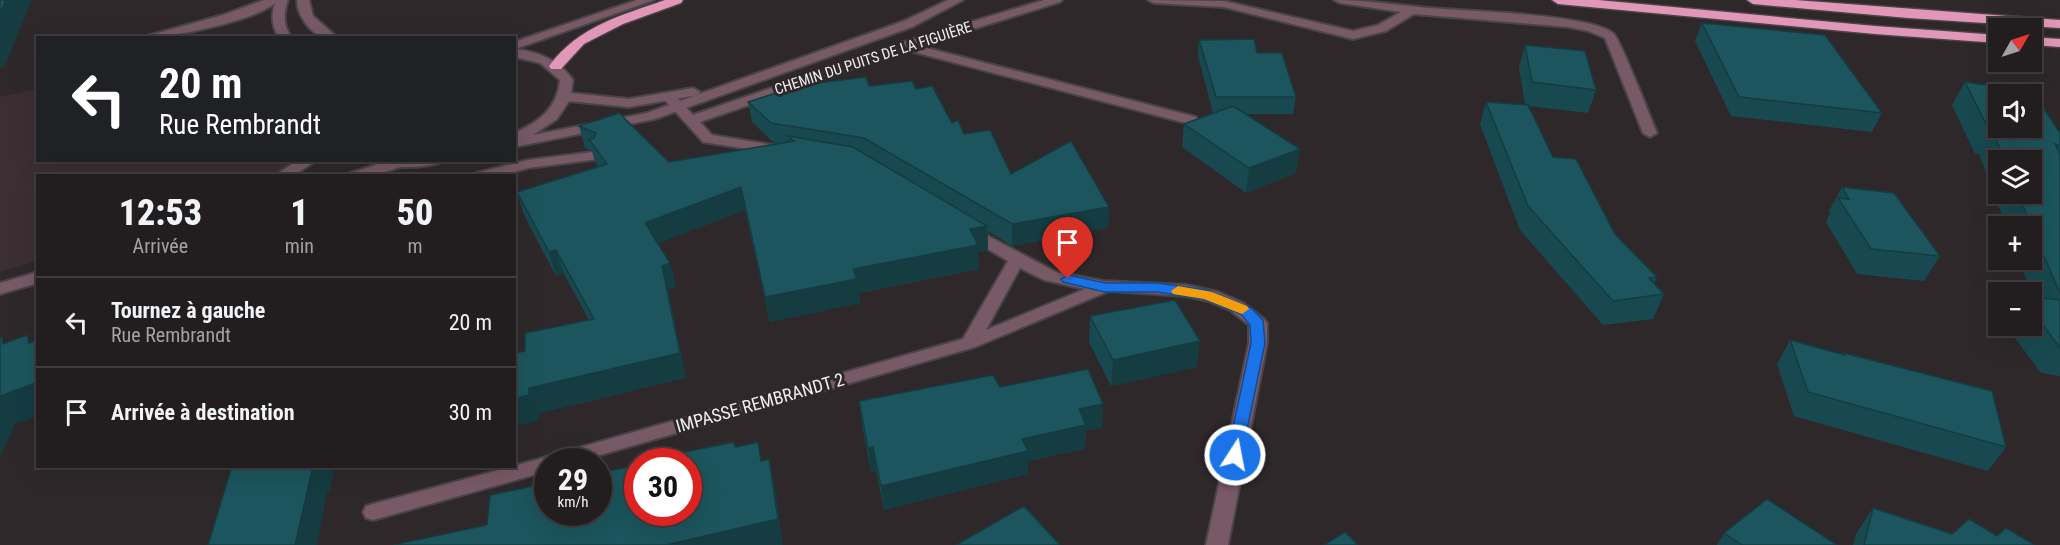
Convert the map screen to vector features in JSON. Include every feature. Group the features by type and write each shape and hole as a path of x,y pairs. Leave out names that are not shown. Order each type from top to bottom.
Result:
{"highway":[{"path":"556,66 579,41 618,21 677,0"},
{"path":"1558,0 1988,38"},
{"path":"1753,0 1908,14 2060,24"},
{"path":"2042,42 2060,43"}],"street":[{"path":"154,36 262,7 273,0"},
{"path":"282,0 278,11 281,33 284,36"},
{"path":"303,0 303,7 310,22 329,36"},
{"path":"516,45 648,0"},
{"path":"516,141 650,116 674,102 755,78 908,24 957,0"},
{"name":"CHEMIN DU PUITS DE LA FIGUIÈRE","path":"692,120 905,46 1056,0"},
{"path":"1154,0 1224,4 1353,35 1382,28 1412,10"},
{"path":"1340,0 1412,10 1568,23 1592,28 1610,36 1650,133"},
{"path":"905,46 1191,120"},
{"path":"516,53 541,58 556,66 567,80 567,97 555,114 516,140"},
{"path":"567,97 629,103 674,102 708,139 802,154"},
{"path":"489,174 528,164 593,156"},
{"path":"285,174 306,162"},
{"path":"390,162 412,162"},
{"path":"362,174 399,163"},
{"path":"955,222 1050,276 1105,287 1157,287 1207,295 1246,311 1258,323 1258,343 1217,545"},
{"path":"969,343 1018,258"},
{"path":"0,289 36,278"},
{"name":"IMPASSE REMBRANDT 2","path":"598,448 969,343 1105,287"},
{"name":"IMPASSE REMBRANDT 2","path":"373,512 534,466"}],"shaded area":[{"path":"36,89 36,162 296,162 298,167 282,174 36,174 36,261 0,272 0,97"}],"building":[{"path":"0,0 6,0 0,13"},
{"path":"1702,23 1825,35 1882,113 1739,97"},
{"path":"1254,39 1257,53 1282,53 1296,97 1216,97 1199,40"},
{"path":"1525,45 1585,51 1596,90 1532,82"},
{"path":"866,77 869,86 912,81 916,89 932,86 952,123 958,120 964,134 990,130 1011,174 1071,141 1109,207 1012,224 864,138 771,123 748,102 817,80 818,83"},
{"path":"1965,82 1988,85 1988,128"},
{"path":"1486,102 1528,105 1553,157 1576,159 1615,234 1657,277 1649,278 1664,294 1613,301 1528,206"},
{"path":"1233,106 1300,149 1249,168 1184,124"},
{"path":"2042,106 2060,133 2060,145 2055,144 2060,154 2060,294 2042,251 2042,216 2027,216 2022,204 2042,204 2042,150 2001,150 1995,138 2042,138"},
{"path":"619,113 669,162 794,141 788,136 853,147 987,226 970,229 978,245 853,269 857,279 765,297 741,187 645,223 670,263 662,266 680,353 529,388 529,395 516,398 516,353 525,351 525,333 594,319 556,250 549,252 517,192 607,164 589,139 594,138 596,133 579,126"},
{"path":"1842,187 1894,193 1940,256 1871,249 1838,198 1849,199"},
{"path":"2042,298 2060,300 2060,348 2042,324"},
{"path":"1175,300 1200,341 1113,360 1090,316"},
{"path":"27,335 29,343 36,341 36,383 0,396 0,338 2,337 3,344"},
{"path":"1790,340 1992,391 2006,447 1808,392"},
{"path":"1088,369 1103,404 1079,409 1086,425 1022,439 1028,451 881,486 873,447 868,448 859,401 993,375 1000,387"},
{"path":"734,442 735,447 758,442 761,461 769,459 778,519 671,545 393,545 487,525 490,495 534,486 534,526 612,526 612,470 624,468 624,526 702,526 702,449"},
{"path":"231,468 313,468 295,545 208,545"},
{"path":"1767,499 1837,545 1742,545 1724,533"},
{"path":"1024,506 1060,545 956,545"},
{"path":"1873,508 1952,534 1969,519 1997,536 2006,528 2035,545 1864,545"},
{"path":"1345,532 1358,545 1324,545"}],"slow traffic":[{"path":"1178,291 1207,295 1242,309"}],"route":[{"path":"1068,279 1105,287 1157,287 1207,295 1246,311 1258,323 1258,343 1235,455"}]}
